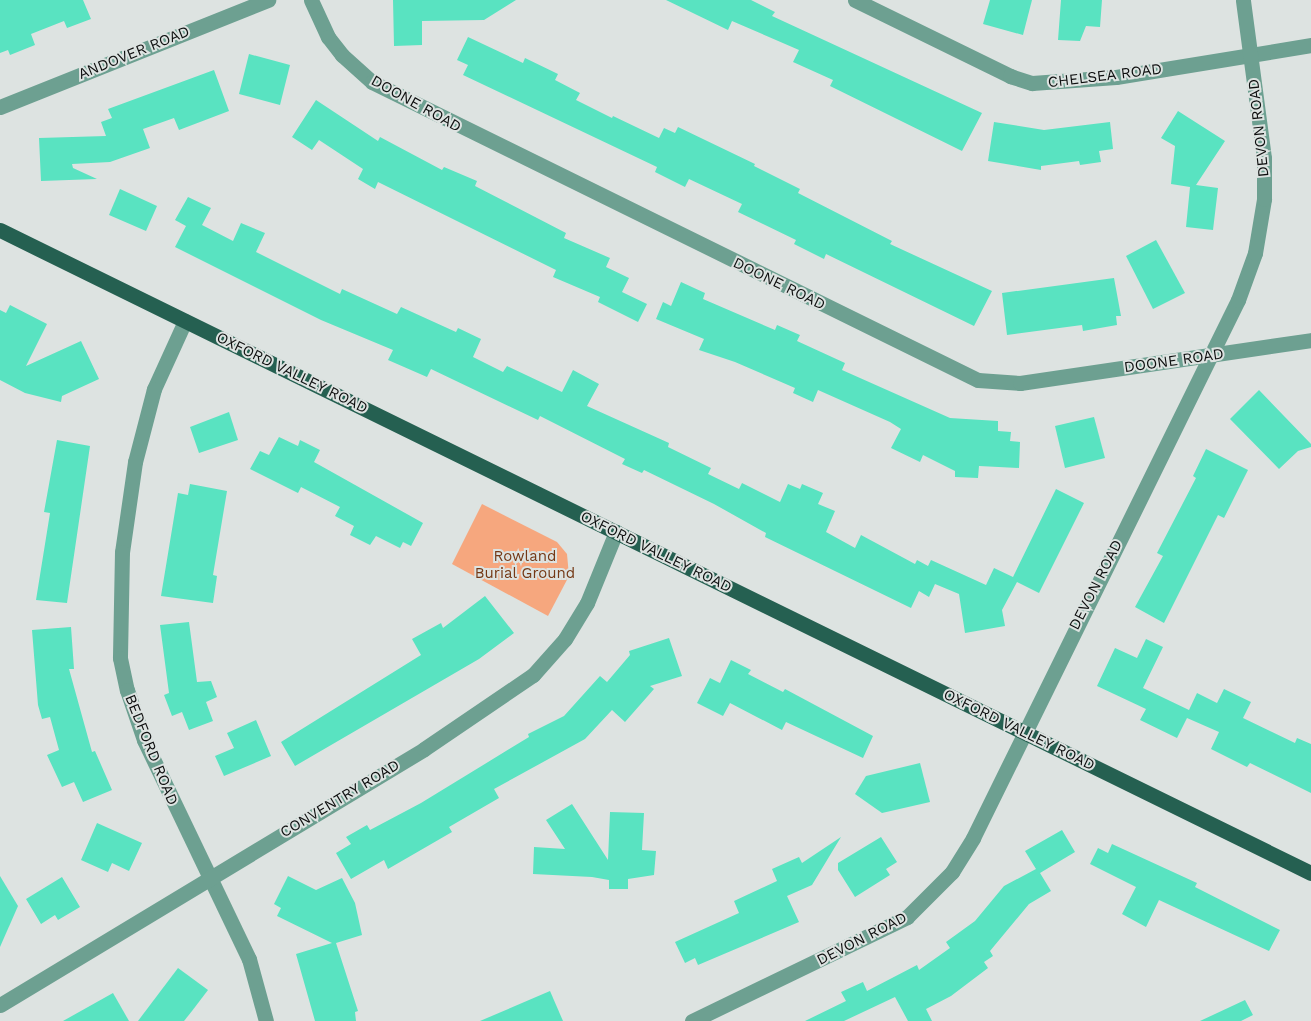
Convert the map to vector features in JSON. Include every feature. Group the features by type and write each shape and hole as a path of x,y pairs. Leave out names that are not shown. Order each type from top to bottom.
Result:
{"main road":[{"name":"OXFORD VALLEY ROAD","path":"0,230 1311,873"}],"street":[{"name":"ANDOVER ROAD","path":"0,107 268,0"},
{"name":"DOONE ROAD","path":"311,0 328,37 342,55 372,82 951,370 993,384 1020,383 1311,340"},
{"name":"CHELSEA ROAD","path":"855,0 1010,76 1032,83 1116,77 1311,45"},
{"name":"DEVON ROAD","path":"692,1021 907,917 952,872 973,838 1023,732 1238,300 1255,253 1262,222 1264,158 1243,0"},
{"name":"BEDFORD ROAD","path":"185,321 154,389 143,424 122,552 119,626 120,658 127,690 141,732 208,878 249,959 266,1021"},
{"name":"CONVENTRY ROAD","path":"0,1005 424,749 533,675 565,639 587,603 616,532"}],"green space":[{"name":"Rowland Burial Ground","path":"482,504 557,542 567,554 569,576 548,616 452,564"}],"building":[{"path":"0,0 83,0 91,19 67,28 64,21 31,34 35,45 10,55 8,50 0,53"},
{"path":"393,0 516,0 484,20 422,21 422,45 394,46"},
{"path":"666,0 751,0 775,12 772,16 982,113 962,151 830,86 833,80 793,62 799,50 732,21 728,30"},
{"path":"990,0 1032,0 1023,35 983,24"},
{"path":"1061,0 1102,0 1100,27 1086,26 1080,41 1058,40"},
{"path":"468,37 523,63 525,58 558,74 555,80 580,93 576,100 612,118 613,116 659,138 664,128 675,133 678,127 755,164 754,166 800,189 798,193 892,241 890,244 992,291 974,326 826,254 824,259 794,244 796,240 738,212 742,204 689,179 685,187 655,172 657,167 463,75 468,65 457,60"},
{"path":"249,54 290,65 280,105 239,94"},
{"path":"214,70 229,111 179,130 174,118 143,129 150,148 110,162 72,164 73,168 97,179 41,181 39,138 106,136 101,122 112,118 108,109"},
{"path":"316,100 378,141 380,137 442,170 444,167 477,181 475,186 566,233 564,238 610,258 606,267 629,278 622,292 647,304 638,322 598,302 600,297 553,277 556,270 378,182 375,189 358,179 363,169 319,140 312,150 292,137"},
{"path":"1178,111 1225,141 1196,185 1218,188 1213,230 1186,227 1190,187 1171,184 1175,146 1161,138"},
{"path":"994,122 1044,130 1110,122 1113,149 1099,151 1101,162 1080,165 1079,161 1041,166 1041,170 988,161"},
{"path":"120,189 157,206 146,231 109,215"},
{"path":"188,197 211,208 202,225 233,241 241,223 265,233 256,252 340,294 342,289 397,314 401,307 456,332 458,328 481,339 473,357 503,372 507,366 562,392 573,370 599,384 587,406 669,443 668,447 711,468 708,474 739,489 742,483 780,502 788,484 800,489 802,484 823,493 818,504 835,511 826,532 855,548 861,535 915,564 917,560 928,566 931,560 986,585 994,568 1013,577 1056,489 1084,503 1039,593 1017,582 1002,610 1005,626 965,633 959,594 935,584 929,597 919,591 911,608 765,537 766,533 714,504 644,470 642,473 622,464 625,459 540,416 538,420 431,369 427,377 388,360 393,350 321,320 175,247 186,226 175,220"},
{"path":"1156,240 1185,293 1153,309 1126,256"},
{"path":"1114,278 1121,316 1116,316 1117,325 1083,331 1082,325 1007,335 1002,293"},
{"path":"681,282 705,293 703,299 775,330 777,325 800,335 797,341 845,363 842,370 950,418 998,421 998,431 1011,432 1010,441 1020,442 1019,468 979,466 978,478 955,477 955,471 923,455 920,462 891,448 901,429 890,422 818,390 813,402 793,393 795,388 735,362 699,350 704,339 656,319 663,302 671,306"},
{"path":"10,305 47,324 26,366 81,341 99,379 62,396 61,402 25,393 0,380 0,310 6,313"},
{"path":"1259,390 1311,444 1311,447 1298,451 1279,469 1230,419"},
{"path":"229,412 238,440 199,453 190,427"},
{"path":"1094,417 1105,458 1065,468 1055,426"},
{"path":"279,437 298,446 300,440 320,450 314,462 423,523 411,546 403,542 400,548 376,536 370,545 350,535 354,526 335,516 340,507 301,487 298,493 250,469 260,451 269,455"},
{"path":"57,440 90,446 67,603 36,600 50,513 44,512"},
{"path":"1206,449 1248,470 1224,518 1218,515 1164,623 1135,607 1163,556 1157,553 1196,478 1193,476"},
{"path":"190,484 227,491 213,575 217,576 213,603 161,596 178,493 188,495"},
{"path":"485,596 514,633 479,659 295,766 281,742 421,655 412,639 441,623 443,628"},
{"path":"189,622 197,682 211,681 217,697 206,702 213,721 189,730 182,712 172,716 164,695 169,693 160,625"},
{"path":"71,627 74,669 69,669 92,752 95,751 112,790 83,802 74,782 62,787 47,755 59,750 50,717 42,719 38,705 32,630"},
{"path":"669,638 682,676 650,686 654,689 625,722 612,710 585,739 494,789 499,798 449,827 452,832 388,869 384,860 351,879 336,853 351,844 346,837 367,825 370,830 421,803 529,737 528,734 564,716 600,676 607,682 630,655 629,651"},
{"path":"1146,639 1163,647 1143,688 1189,710 1197,693 1217,703 1224,689 1251,702 1243,718 1295,743 1297,738 1311,744 1311,793 1250,763 1247,767 1211,749 1219,732 1187,718 1177,738 1140,720 1146,709 1097,686 1115,648 1137,658"},
{"path":"731,660 751,670 748,674 783,692 785,689 873,736 863,758 786,722 782,730 730,703 723,716 697,703 710,678 720,683"},
{"path":"256,720 271,756 224,776 215,756 234,748 227,733"},
{"path":"920,763 930,802 882,813 855,794 866,776"},
{"path":"572,804 608,860 610,812 644,813 642,850 656,851 654,875 628,879 628,889 609,889 609,880 592,877 533,874 534,847 565,849 546,820"},
{"path":"97,823 142,843 129,871 112,863 108,872 81,860"},
{"path":"1062,830 1075,852 1040,873 1051,891 1029,904 990,951 993,956 984,962 988,968 951,996 926,1009 932,1021 908,1021 895,997 844,1021 805,1021 846,1001 841,992 863,982 867,991 917,965 919,970 950,948 946,942 975,921 1004,886 1036,869 1025,851"},
{"path":"841,837 812,885 787,896 799,922 698,965 695,958 685,963 675,942 739,913 734,901 777,881 772,869 799,857 802,863"},
{"path":"881,837 897,862 886,869 890,875 855,897 838,870 838,863"},
{"path":"1112,844 1197,883 1195,887 1280,930 1269,951 1159,900 1146,927 1122,914 1136,887 1090,864 1098,848 1108,853"},
{"path":"0,876 18,906 0,947"},
{"path":"288,876 316,890 342,878 355,903 362,935 336,943 358,1011 355,1012 356,1021 315,1021 296,954 332,943 277,916 281,908 274,904"},
{"path":"62,877 80,907 58,920 55,915 41,924 26,899"},
{"path":"178,968 208,990 184,1021 138,1021"},
{"path":"550,991 563,1021 480,1021"},
{"path":"113,993 129,1021 63,1021"},
{"path":"1245,1000 1253,1015 1241,1021 1200,1021"}]}
